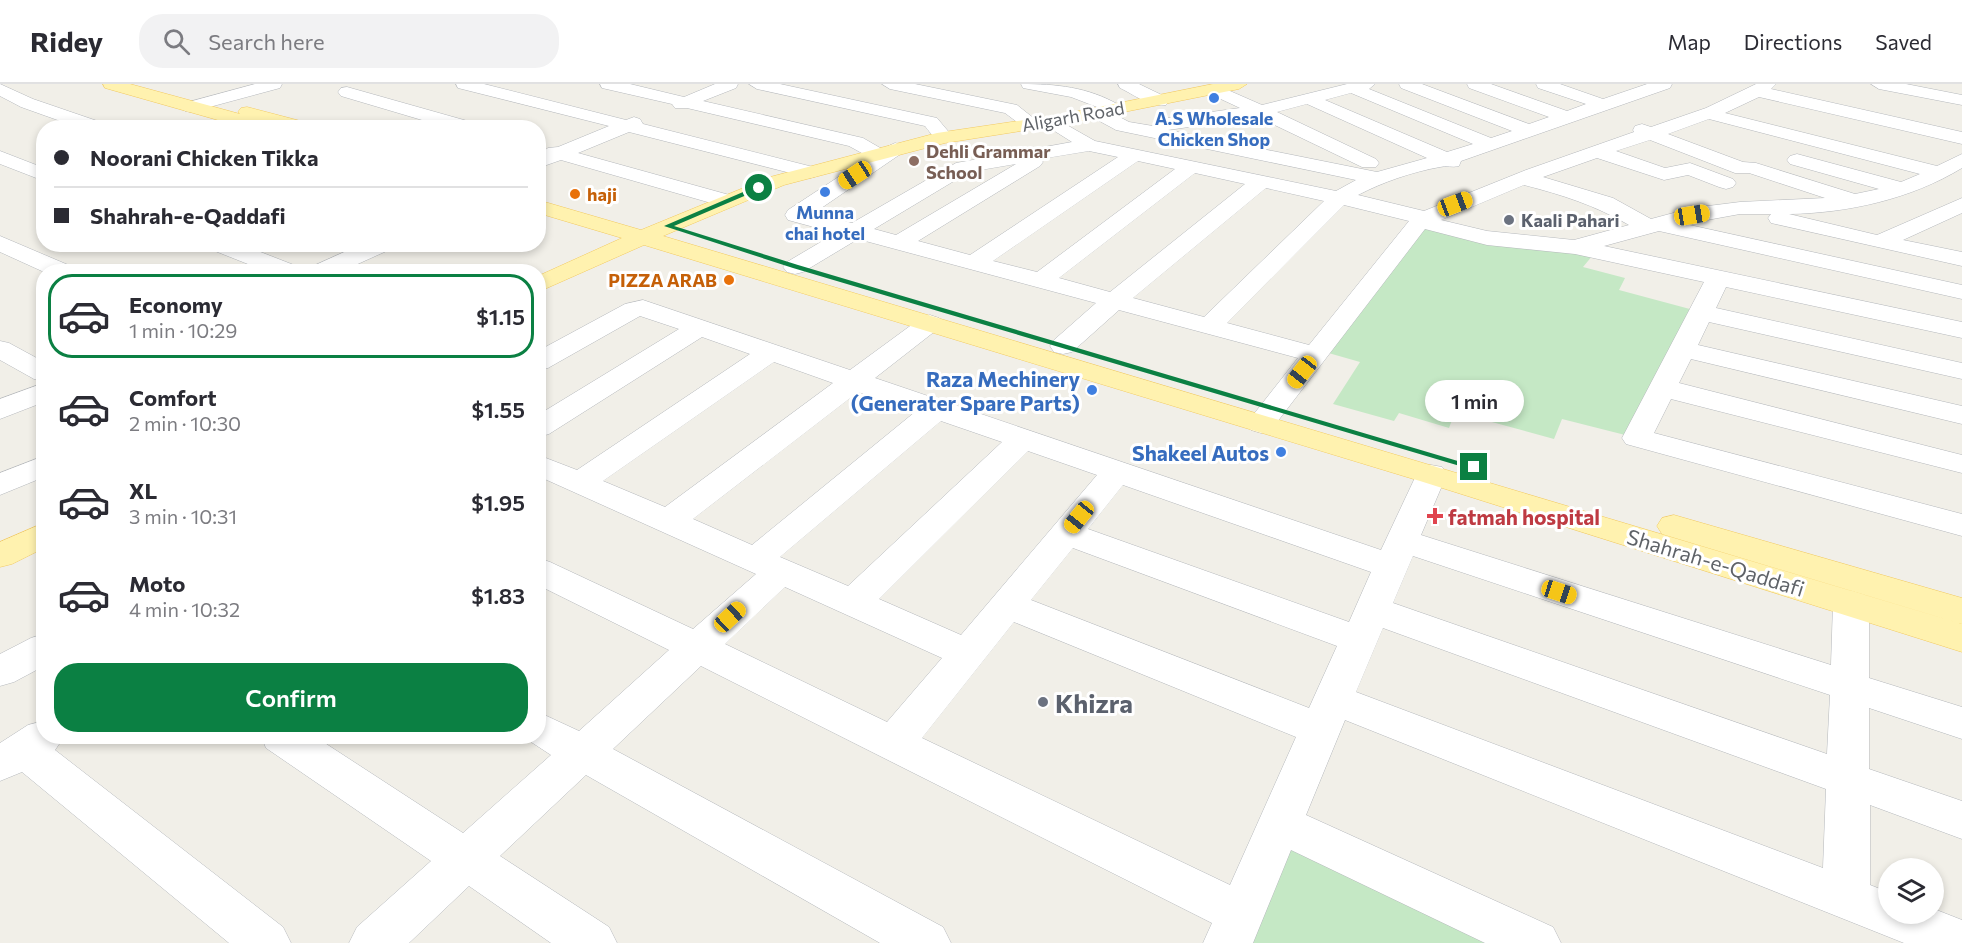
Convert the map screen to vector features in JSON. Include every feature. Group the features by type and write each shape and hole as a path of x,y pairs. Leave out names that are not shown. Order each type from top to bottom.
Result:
{"main road":[{"path":"111,84 239,120"},
{"path":"150,84 276,120"},
{"name":"Aligarh Road","path":"546,281 725,201 777,181 944,137 1105,111 1239,84"},
{"name":"Shahrah-e-Qaddafi","path":"546,193 668,226 795,267 1063,346 1431,474 1962,638"},
{"name":"Shahrah-e-Qaddafi","path":"546,209 930,323 1962,610"},
{"path":"0,556 36,538"}],"street":[{"path":"191,107 274,84"},
{"path":"464,84 810,172"},
{"path":"608,84 856,142 886,152"},
{"path":"546,159 730,84"},
{"path":"757,84 931,122 944,137"},
{"path":"890,84 1011,109 1089,145 1398,210 1423,220 1487,238 1575,247 1962,330"},
{"path":"1029,84 1100,100 1105,111 1123,126 1383,175"},
{"path":"1126,84 1160,101"},
{"path":"1407,84 1527,130"},
{"path":"1475,84 1573,114 1611,116 1636,93 1664,84"},
{"path":"1544,84 1611,116 1742,169 1749,167 1853,201"},
{"path":"1610,84 1636,93"},
{"path":"1798,84 1940,115"},
{"path":"1879,84 1962,100"},
{"path":"1135,129 1260,111 1360,86 1489,144"},
{"path":"1707,124 1729,103 1758,87 1962,138"},
{"path":"0,89 27,103 76,120"},
{"path":"1214,89 1299,130 1383,175"},
{"path":"347,92 443,120"},
{"path":"1308,99 1446,159 1497,178 1579,193 1656,227 1962,292"},
{"path":"1729,103 1782,116"},
{"path":"1210,325 1339,198 1357,185 1383,175 1446,159 1573,114"},
{"path":"1201,119 1284,135 1290,135 1299,130"},
{"path":"1267,416 1423,220 1497,178 1575,158 1678,124 1707,124 1818,142 1940,173"},
{"path":"1818,142 1831,129 1880,138 1962,160"},
{"path":"795,267 963,167 1089,145"},
{"path":"546,149 725,201"},
{"path":"1597,151 1664,174 1690,169 1788,207"},
{"path":"886,152 796,215 1316,354"},
{"path":"1764,152 1908,186 1962,202"},
{"path":"900,242 1047,153"},
{"path":"975,262 1136,154"},
{"path":"0,158 36,172"},
{"path":"1575,158 1637,178 1618,184"},
{"path":"1575,247 1656,227 1692,215 1740,208 1788,207 1853,201 1908,186 1940,173 1962,160"},
{"path":"1042,280 1192,166"},
{"path":"1063,346 1116,299 1262,181"},
{"path":"1879,242 1935,219 1962,202"},
{"path":"1740,208 1879,242 1962,259"},
{"path":"0,243 47,264"},
{"path":"0,268 44,252"},
{"path":"239,252 270,264"},
{"path":"337,264 365,252"},
{"path":"1718,279 1636,438 1962,525"},
{"path":"546,358 639,307 1117,471 1849,687 1962,723"},
{"path":"1701,312 1962,371"},
{"path":"669,521 930,323"},
{"path":"546,423 700,327"},
{"path":"0,349 36,369"},
{"path":"1682,349 1962,415"},
{"path":"580,482 771,352"},
{"path":"1663,388 1962,464"},
{"path":"0,410 36,394"},
{"path":"374,943 697,648 768,565 937,409"},
{"path":"854,603 1023,439"},
{"path":"546,467 967,653"},
{"path":"0,485 36,469"},
{"path":"893,744 1117,471"},
{"path":"546,574 893,744 1235,928 1278,823 1329,715 1431,474"},
{"path":"1066,533 1367,625 1848,780 1962,820"},
{"path":"1846,897 1851,604"},
{"path":"1007,605 1329,715 1846,897 1962,942"},
{"path":"0,672 36,652"},
{"path":"546,732 927,943"},
{"path":"293,744 592,943"},
{"path":"23,750 266,943"},
{"path":"1278,823 1536,943"}],"green space":[{"path":"1423,227 1593,255 1583,267 1625,278 1619,290 1701,312 1637,438 1562,419 1554,439 1455,412 1449,428 1399,413 1394,421 1333,404 1360,362 1325,352"},
{"path":"1278,823 1526,943 1226,943"}],"place":[{"name":"A.S Wholesale Chicken Shop","path":"1214,98"},
{"name":"Dehli Grammar School","path":"914,161"},
{"name":"Munna chai hotel","path":"825,192"},
{"name":"haji","path":"575,194"},
{"name":"Kaali Pahari","path":"1509,220"},
{"name":"PIZZA ARAB","path":"729,280"},
{"name":"Raza Mechinery (Generater Spare Parts)","path":"1092,390"},
{"name":"Shakeel Autos","path":"1281,452"},
{"name":"fatmah hospital","path":"1435,516"},
{"name":"Khizra","path":"1043,702"}],"route":[{"path":"759,188 668,226 795,267 1474,467"}]}
